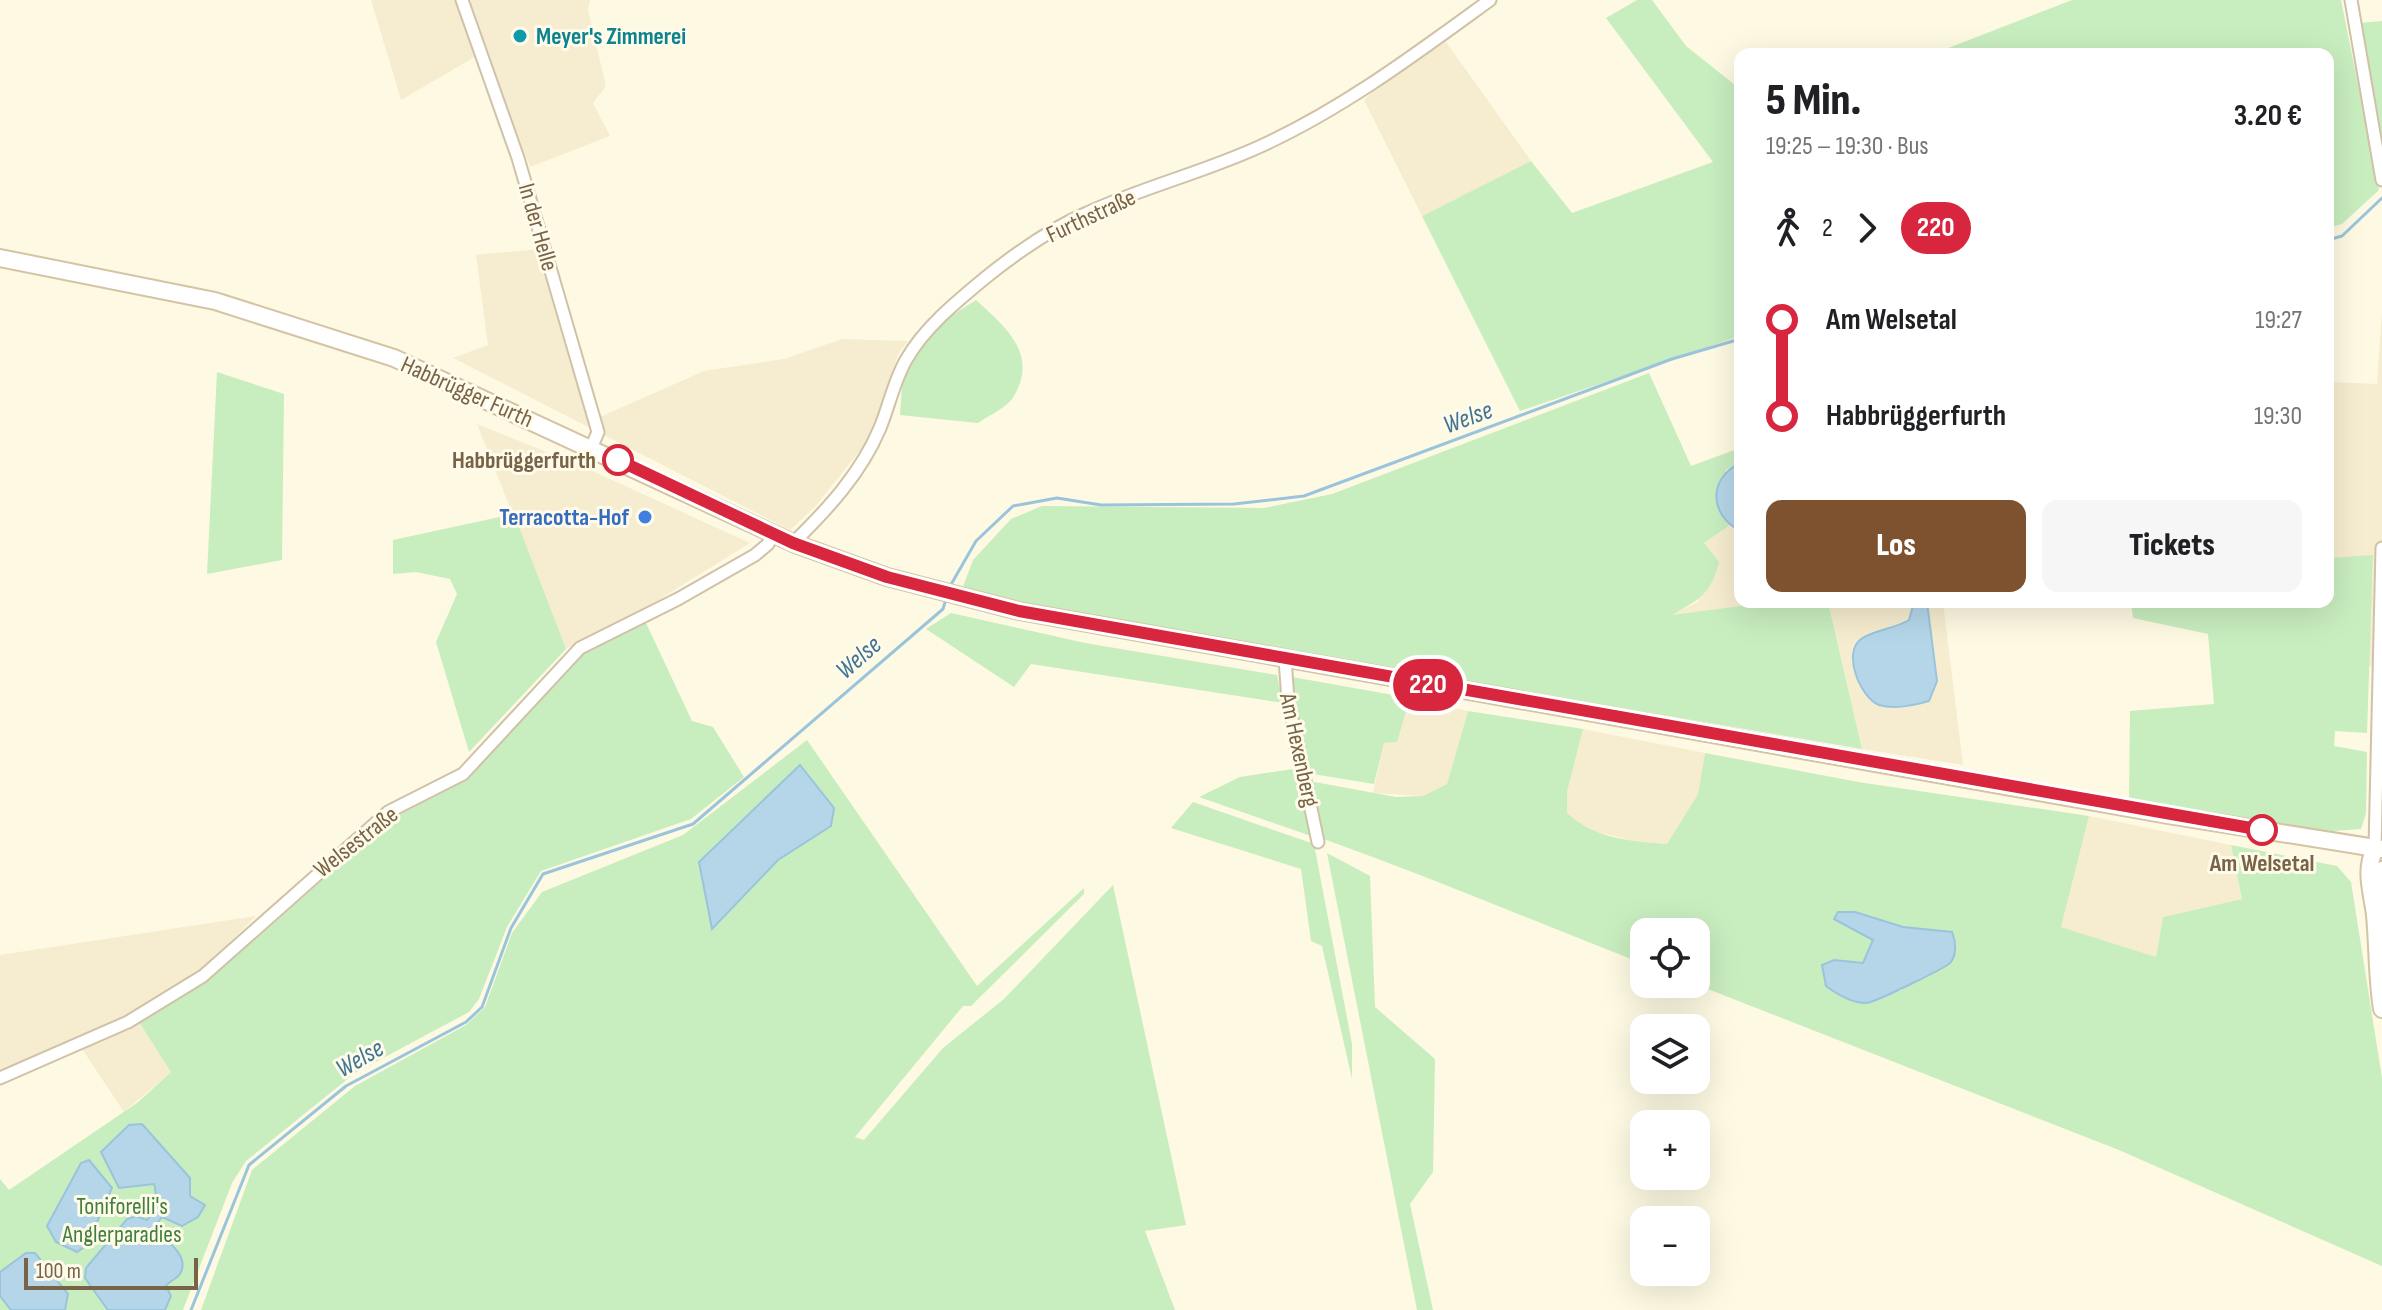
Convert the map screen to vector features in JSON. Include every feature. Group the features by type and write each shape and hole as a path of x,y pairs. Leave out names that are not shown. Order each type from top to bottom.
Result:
{"street":[{"name":"In der Helle","path":"462,0 518,158 598,432 590,452"},
{"name":"Furthstraße","path":"793,543 829,507 858,470 879,430 906,361 922,337 984,279 1020,252 1087,212 1226,161 1302,125 1356,95 1490,0"},
{"path":"2351,0 2382,180"},
{"name":"Habbrügger Furth","path":"0,258 155,287 273,317 394,358 590,452 793,543 958,598 2380,853"},
{"name":"Welsestraße","path":"0,1078 128,1022 203,976 388,812 463,774 580,648 678,599 755,555 774,534"},
{"path":"2382,548 2380,853 2369,860 2368,887 2375,914 2382,1009"},
{"name":"Am Hexenberg","path":"1285,659 1288,700 1318,842"},
{"path":"2375,914 2382,870"}],"shaded area":[{"path":"371,0 590,0 588,10 606,86 593,103 610,136 530,167 485,51 401,100"},
{"path":"1446,42 1531,161 1422,216 1364,100 1379,85"},
{"path":"541,249 593,420 704,371 784,359 842,339 908,341 898,354 877,429 815,507 790,530 453,358 488,345 476,255"},
{"path":"2382,311 2382,667 2368,666 2373,556 2334,558 2334,382 2377,384"},
{"path":"477,424 586,468 750,543 644,609 566,649"},
{"path":"1730,525 1734,527 1734,607 1668,616 1698,602 1704,543"},
{"path":"1829,608 1944,608 1963,765 1862,749"},
{"path":"1410,698 1468,711 1447,784 1423,796 1373,793 1384,743 1397,741"},
{"path":"1583,729 1705,753 1698,794 1667,844 1634,841 1584,829 1567,813 1567,792"},
{"path":"2089,816 2231,845 2242,899 2163,917 2156,957 2061,927"},
{"path":"256,916 202,970 123,1018 0,1070 0,955"},
{"path":"139,1022 171,1072 124,1112 82,1049"}],"green space":[{"path":"1637,0 1652,0 1686,46 1734,84 1734,338 1520,411 1422,216 1531,161 1572,213 1713,162 1606,18"},
{"path":"2072,0 2341,0 2379,190 2342,224 2334,226 2334,48 1948,48"},
{"path":"2382,21 2382,157 2359,23"},
{"path":"976,300 1007,330 1020,354 1023,367 1021,381 1014,396 1003,408 978,423 900,415 903,370 929,330"},
{"path":"217,372 284,394 282,560 207,574"},
{"path":"1649,373 1691,466 1734,450 1734,466 1726,470 1716,500 1730,525 1704,543 1719,562 1716,573 1702,595 1672,615 1734,607 1829,608 1862,749 1033,608 962,589 973,560 1011,519 1042,506 1264,508 1332,494"},
{"path":"514,514 566,649 469,752 436,642 457,594 450,579 416,572 393,574 393,540"},
{"path":"2373,555 2367,733 2335,731 2334,746 2367,752 2366,813 2361,829 2332,831 2129,800 2130,711 2214,704 2208,634 2133,618 2132,608 2334,608 2334,558"},
{"path":"951,613 1085,643 1277,675 1283,703 1031,664 1014,687 926,629"},
{"name":"Toniforelli's Anglerparadies","path":"646,623 692,721 713,727 744,777 691,819 541,871 507,927 479,999 469,1012 355,1073 246,1161 232,1183 183,1310 0,1310 0,1179 9,1190 137,1103 171,1072 139,1022 205,983 393,818 465,781 584,649"},
{"path":"1292,677 1410,698 1397,742 1384,743 1374,784 1307,773 1291,698"},
{"path":"1468,711 1583,729 1567,792 1567,813 1589,828 1626,840 1667,844 1698,794 1705,753 1858,782 2089,816 2061,927 2156,957 2163,917 2242,899 2231,845 2337,866 2351,882 2382,1078 2382,1266 2119,1150 1710,990 1710,918 1630,918 1630,958 1321,838 1309,781 1396,797 1423,796 1447,784","holes":["1855,912 1903,927 1952,932 1955,937 1939,969 1911,981 1901,991 1835,960 1863,963 1873,940 1834,919"]},
{"path":"807,740 977,986 1084,888 1084,894 971,1006 963,1006 855,1137 864,1140 943,1048 1004,999 1113,885 1186,1225 1145,1231 1175,1310 201,1310 252,1170 355,1086 466,1025 485,1007 512,933 542,892 683,835","holes":["800,766 831,826 778,860 712,928 699,862"]},
{"path":"1299,768 1314,837 1199,797 1240,777"},
{"path":"1193,802 1314,844 1352,1044 1352,1079 1322,946 1311,941 1301,869 1171,828"},
{"path":"1327,853 1370,876 1375,1007 1435,1059 1433,1172 1410,1204 1433,1310 1417,1310"}],"water":[{"path":"1734,467 1734,527 1722,515 1716,497 1722,478"},
{"path":"1912,608 1928,608 1937,681 1929,701 1897,707 1879,705 1860,684 1853,654 1861,639 1909,620"},
{"path":"800,765 834,808 831,826 778,860 712,929 699,862"},
{"path":"1838,912 1855,912 1903,927 1952,932 1954,956 1946,966 1882,997 1866,1003 1850,1000 1826,986 1822,965 1834,960 1863,963 1873,940 1834,919"},
{"path":"142,1124 190,1178 190,1196 205,1205 198,1217 182,1226 162,1217 153,1228 175,1248 182,1260 180,1274 166,1286 171,1296 165,1310 108,1310 85,1278 86,1268 127,1219 136,1216 147,1220 156,1193 154,1184 119,1188 101,1152 129,1125"},
{"path":"89,1160 112,1188 87,1245 77,1252 56,1242 47,1226 81,1163"},
{"path":"26,1253 35,1253 68,1294 65,1310 11,1310 0,1296 0,1272"}],"waterway":[{"name":"Welse","path":"2334,238 2342,236 2382,198"},
{"name":"Welse","path":"949,588 976,541 1013,506 1057,498 1101,505 1234,504 1304,496 1672,359 1734,341"},
{"name":"Welse","path":"191,1310 249,1165 346,1086 466,1022 482,1007 511,928 543,874 693,824 943,609 946,599"}],"bus line":[{"name":"220","path":"618,460 793,543 887,577 958,598 1763,744 2262,830"}],"place":[{"name":"Meyer's Zimmerei","path":"520,36"},
{"name":"Habbrüggerfurth","path":"618,460"},
{"name":"Terracotta-Hof","path":"645,517"},
{"name":"Am Welsetal","path":"2262,830"}]}
